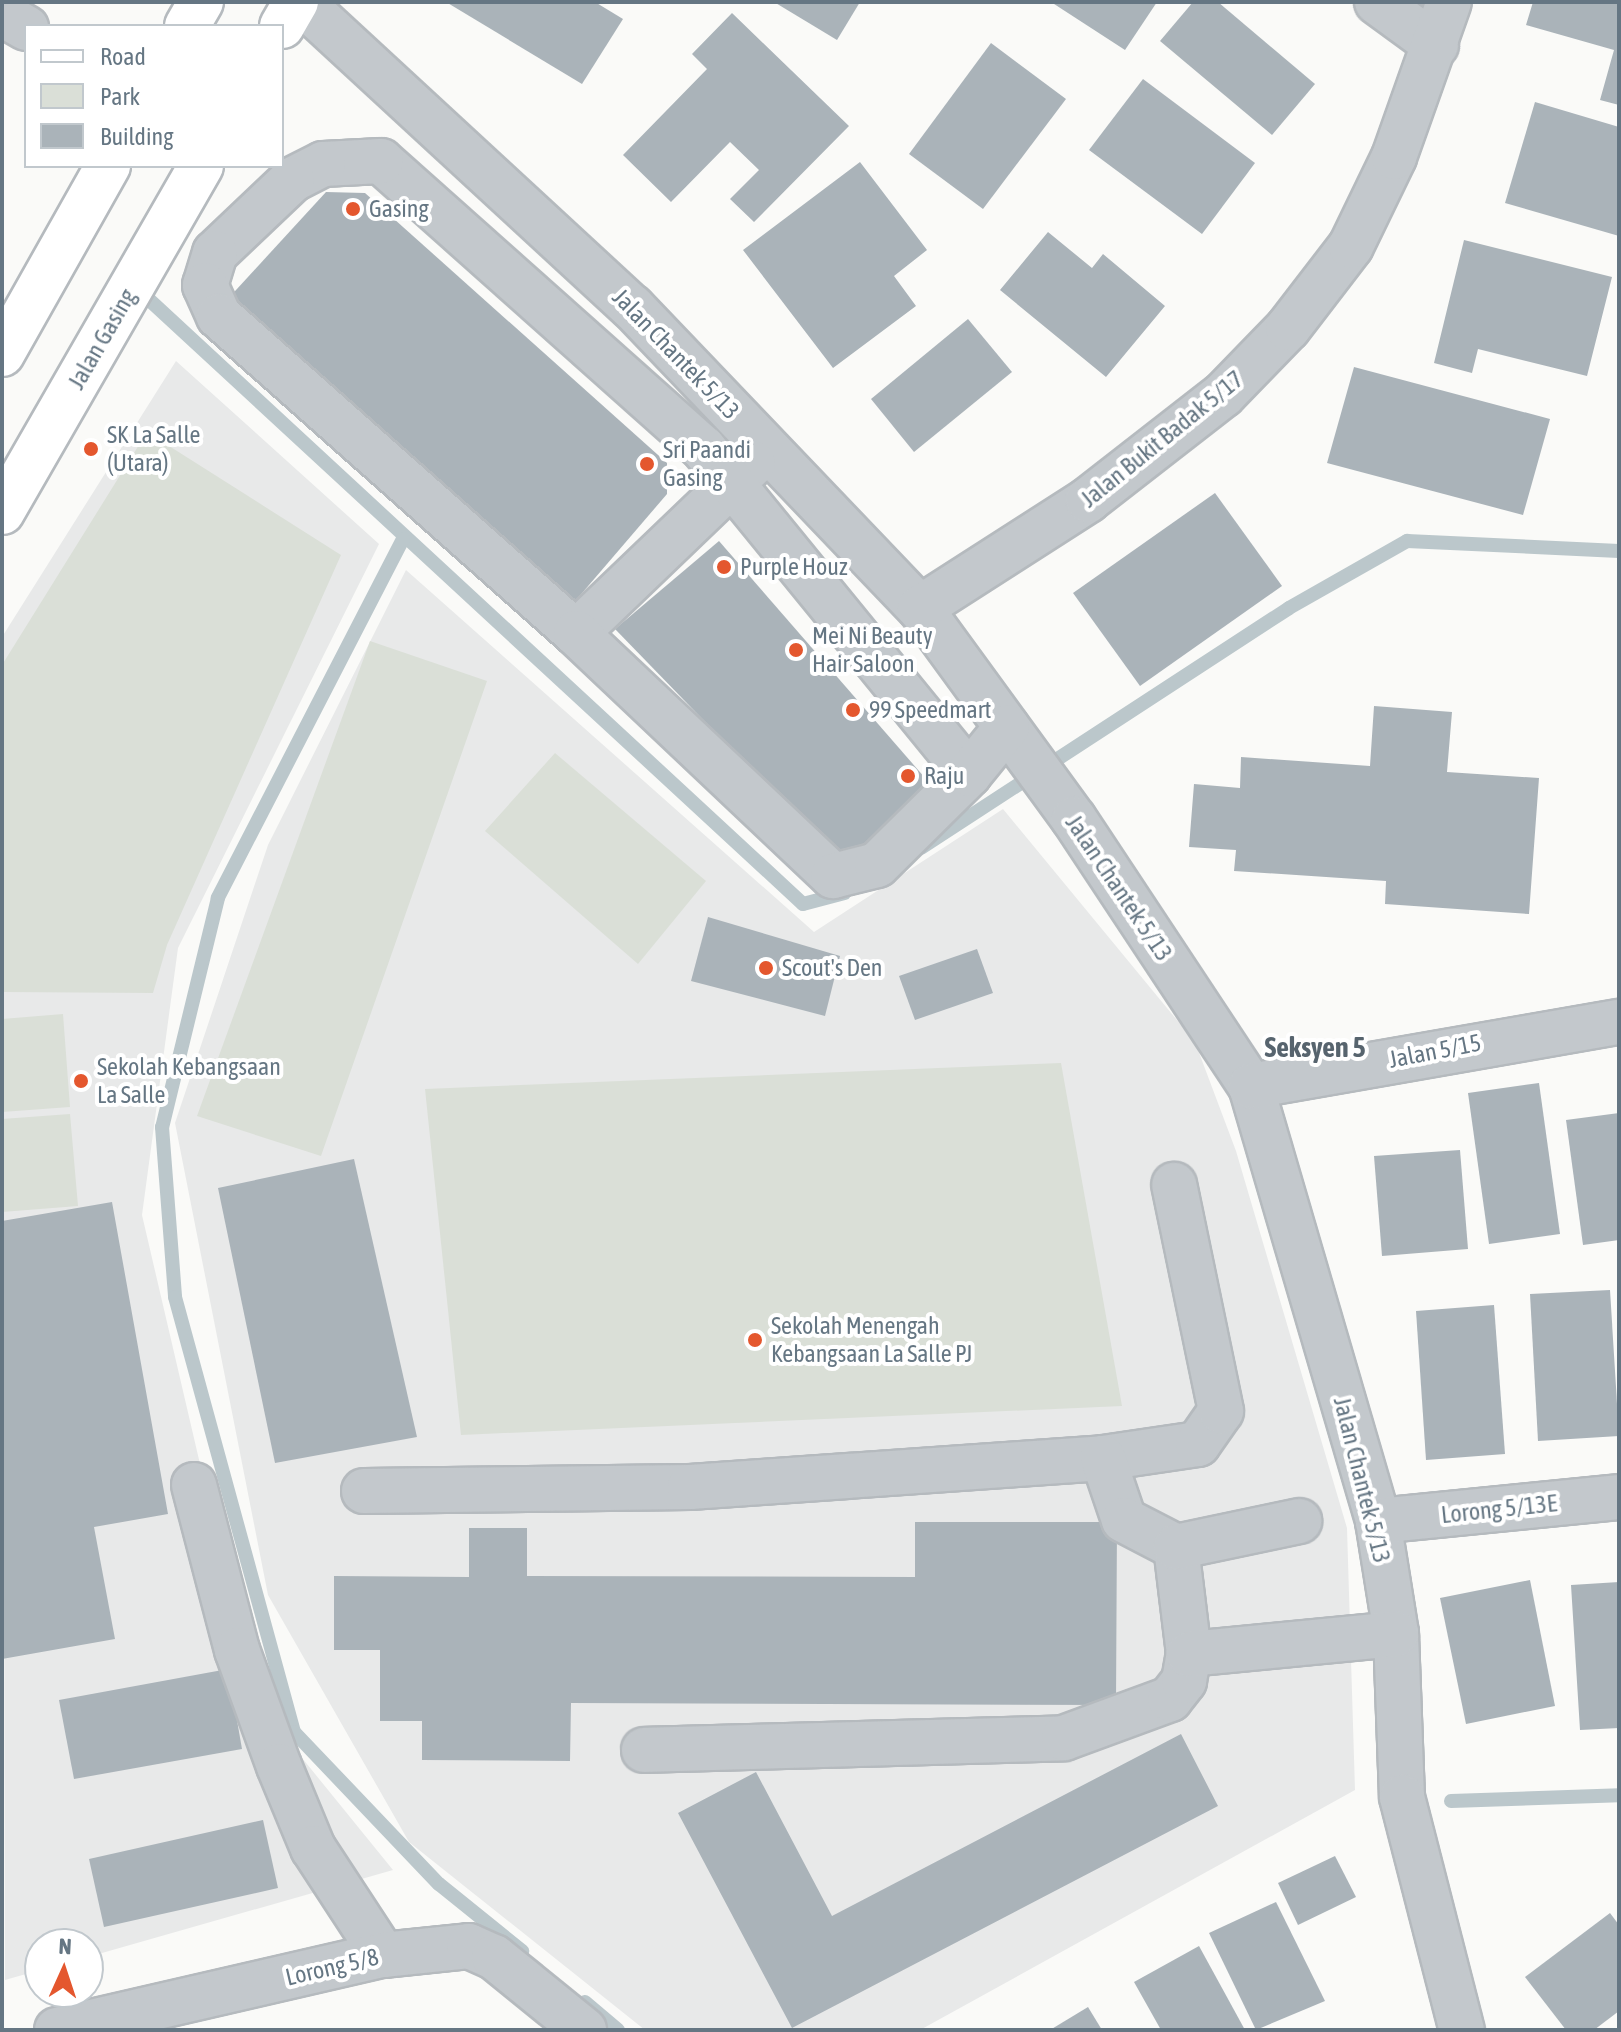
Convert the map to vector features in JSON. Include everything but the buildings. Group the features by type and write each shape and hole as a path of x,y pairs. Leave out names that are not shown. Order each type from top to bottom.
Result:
{"main road":[{"path":"188,24 201,2"},
{"path":"283,24 299,2"},
{"path":"2,354 107,168"},
{"name":"Jalan Gasing","path":"2,512 194,180"}],"street":[{"name":"Jalan Chantek 5/13","path":"299,2 632,307 920,608 1007,727 1251,1086 1378,1521 1396,1634 1402,1797 1455,2028"},
{"path":"1377,2 1436,45"},
{"name":"Jalan Bukit Badak 5/17","path":"920,608 1088,500 1223,395 1288,328 1351,246 1436,45 1449,2"},
{"path":"2,14 24,27"},
{"path":"427,118 381,161 323,164 236,230 207,268 205,285 219,316 576,633 833,876 877,865 969,774 1007,727"},
{"path":"381,161 566,320 730,480 969,774"},
{"path":"194,180 236,230"},
{"path":"576,633 730,480 770,450"},
{"name":"Jalan 5/15","path":"1251,1086 1619,1022"},
{"path":"364,1491 690,1487 1103,1458 1198,1444 1221,1411 1174,1185"},
{"path":"1103,1458 1124,1520 1176,1547 1299,1521"},
{"path":"194,1485 237,1650 279,1766 313,1848 383,1955"},
{"name":"Lorong 5/13E","path":"1378,1521 1619,1497"},
{"path":"644,1750 1064,1738 1170,1699 1184,1681 1189,1654 1176,1547"},
{"path":"1189,1654 1396,1634"},
{"name":"Lorong 5/8","path":"57,2030 383,1955 482,1950 584,2030"}],"shaded area":[{"name":"Sekolah Kebangsaan La Salle","path":"176,361 379,544 178,948 142,1215 255,1700 393,1870 104,1952 104,1928 24,1928 24,1975 5,1980 2,637"},
{"name":"Sekolah Menengah Kebangsaan La Salle PJ","path":"406,570 814,932 1003,809 1195,1042 1236,1151 1347,1528 1355,1790 920,2030 645,2030 409,1842 268,1595 175,1123 268,845"}],"green space":[{"path":"147,432 341,555 167,945 153,993 2,992 2,665"},
{"path":"370,641 487,681 321,1156 197,1116"},
{"path":"555,753 706,881 638,964 485,831"},
{"path":"63,1014 70,1107 2,1112 2,1019"},
{"path":"1061,1063 1122,1406 461,1435 425,1089"},
{"path":"70,1114 78,1206 2,1212 2,1119"}],"waterway":[{"path":"144,295 803,904 845,893"},
{"path":"403,539 218,898 162,1127 175,1297 294,1732 439,1884 522,1951"},
{"path":"921,848 1289,608 1407,541 1619,551"},
{"path":"1451,1801 1619,1795"},
{"path":"585,2002 618,2030"}],"place":[{"name":"Gasing","path":"353,209"},
{"name":"SK La Salle (Utara)","path":"91,449"},
{"name":"Sri Paandi Gasing","path":"647,464"},
{"name":"Purple Houz","path":"724,567"},
{"name":"Mei Ni Beauty Hair Saloon","path":"796,650"},
{"name":"99 Speedmart","path":"853,710"},
{"name":"Raju","path":"908,776"},
{"name":"Scout's Den","path":"766,968"},
{"name":"Sekolah Kebangsaan La Salle","path":"81,1081"},
{"name":"Sekolah Menengah Kebangsaan La Salle PJ","path":"755,1340"}],"district":[{"name":"Seksyen 5","path":"1315,1047"}]}
